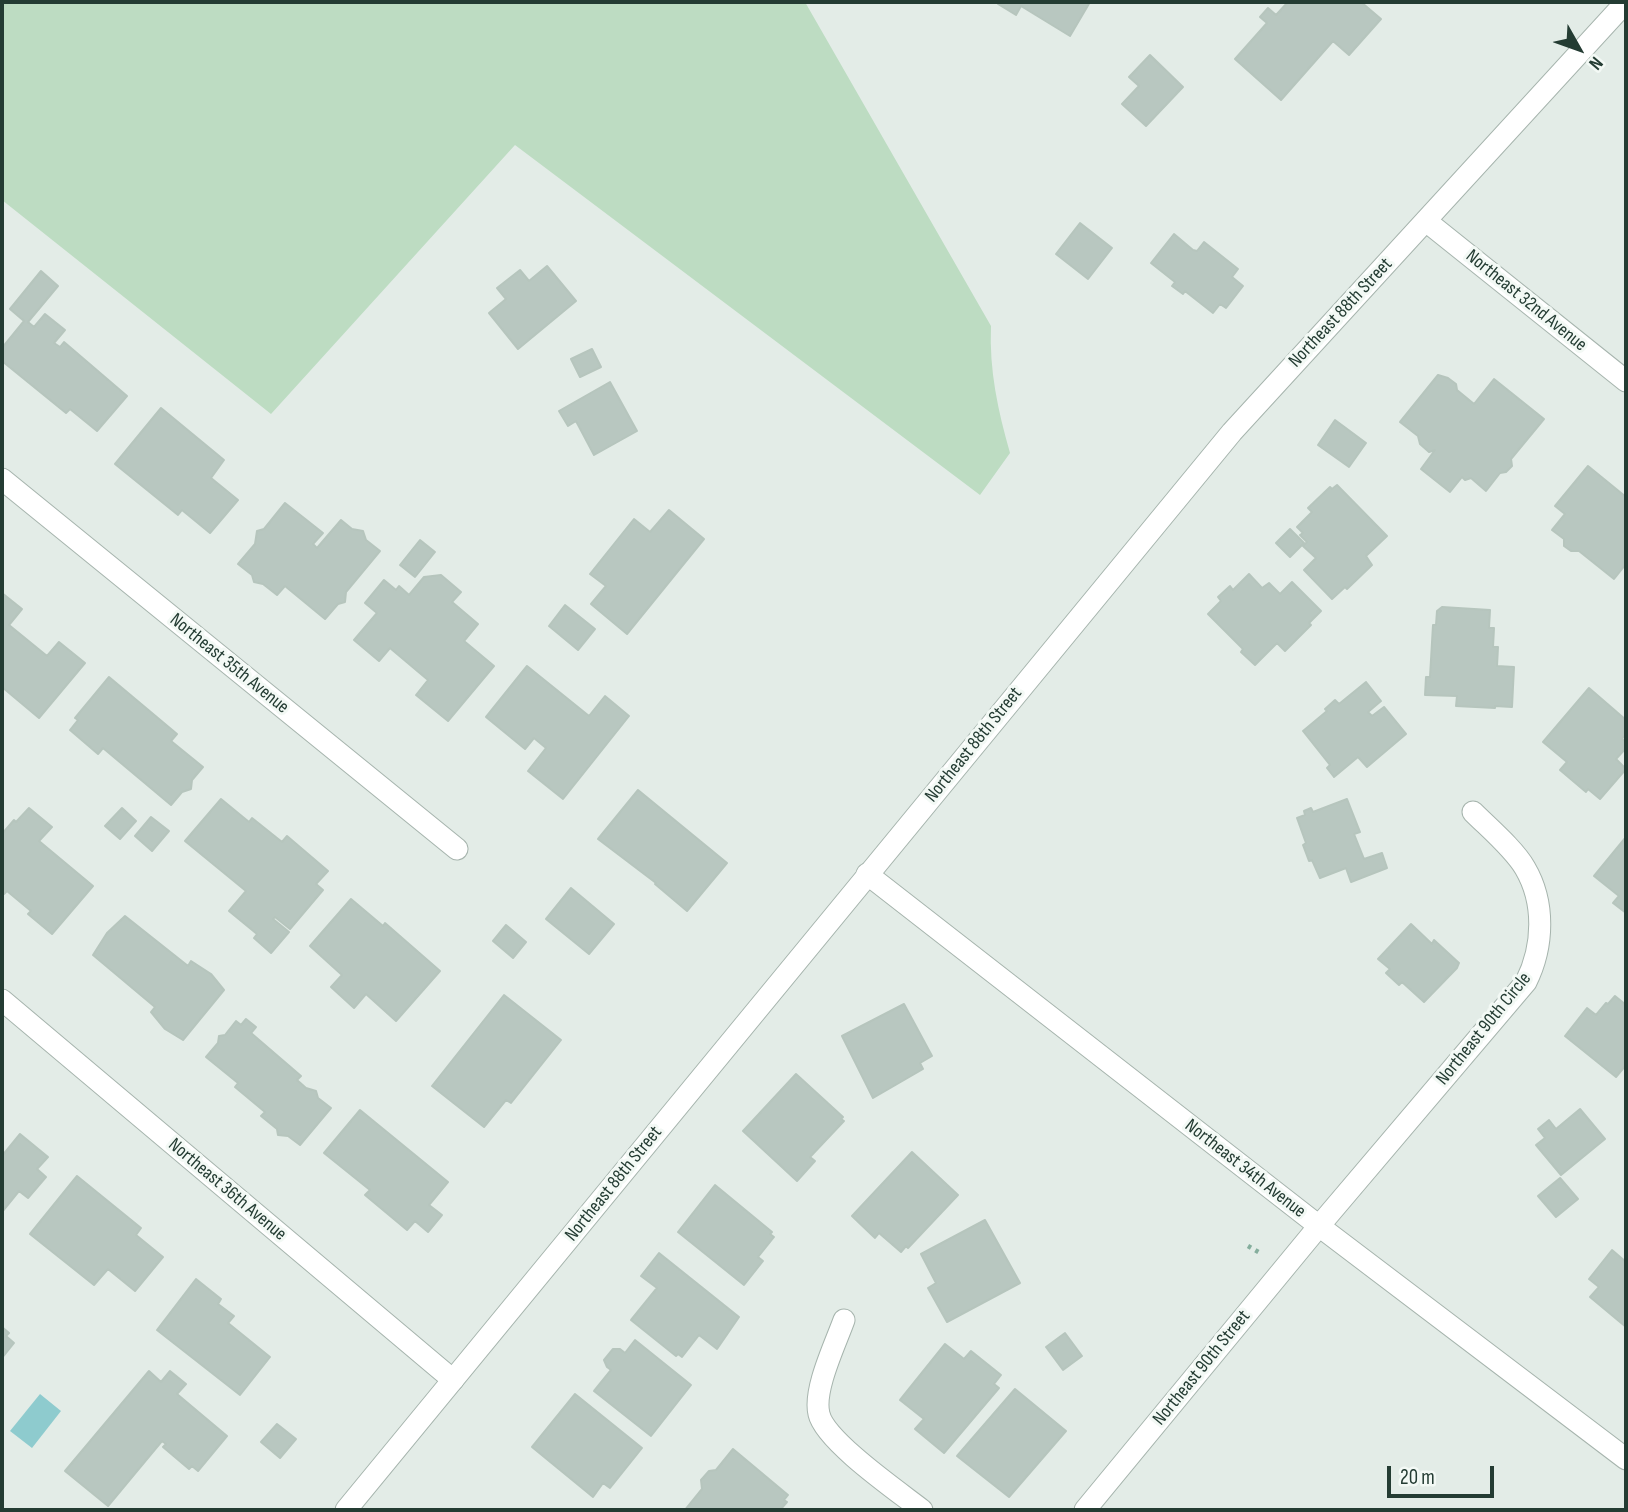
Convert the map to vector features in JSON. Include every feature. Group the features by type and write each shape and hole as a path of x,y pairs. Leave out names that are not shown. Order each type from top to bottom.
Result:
{"street":[{"name":"Northeast 88th Street","path":"346,1510 1231,432 1626,2"},
{"name":"Northeast 32nd Avenue","path":"1426,221 1626,381"},
{"name":"Northeast 35th Avenue","path":"2,479 457,849"},
{"name":"Northeast 90th Circle","path":"1319,1226 1514,998 1527,982 1535,964 1540,908 1532,882 1524,865 1473,812"},
{"name":"Northeast 34th Avenue","path":"867,874 1319,1226 1626,1460"},
{"name":"Northeast 36th Avenue","path":"2,1000 453,1380"},
{"name":"Northeast 90th Street","path":"1085,1510 1319,1226"},
{"path":"844,1320 819,1395 819,1416 840,1446 922,1510"}],"green space":[{"path":"2,2 805,2 991,326 995,390 1010,453 980,495 515,145 271,414 2,200"}],"water":[{"path":"40,1394 61,1411 32,1448 10,1431"}],"building":[{"path":"1090,2 1070,36 1021,6 1016,15 998,4"},
{"path":"1288,2 1361,2 1381,19 1349,55 1333,41 1281,100 1235,59 1267,23 1260,17 1268,8 1276,15"},
{"path":"1150,55 1183,87 1146,126 1122,104 1139,86 1129,77"},
{"path":"1080,223 1112,248 1088,279 1056,254"},
{"path":"1174,234 1193,250 1197,251 1204,242 1238,269 1232,277 1243,286 1226,308 1220,304 1213,313 1185,291 1183,294 1172,286 1175,282 1151,263"},
{"path":"547,266 576,301 518,349 489,313 506,299 497,288 520,270 529,281"},
{"path":"41,271 58,286 28,322 34,327 45,314 65,330 54,343 60,347 64,342 127,396 97,431 70,409 66,413 2,361 2,348 24,321 10,309"},
{"path":"592,349 601,367 580,377 571,359"},
{"path":"1438,375 1456,384 1457,390 1474,404 1494,379 1544,419 1511,459 1512,466 1506,472 1500,473 1486,491 1471,478 1465,480 1462,477 1450,492 1421,469 1435,450 1429,452 1420,444 1418,436 1400,422"},
{"path":"610,382 637,431 594,455 576,421 568,426 559,411"},
{"path":"161,408 224,460 211,478 238,500 210,533 182,510 178,515 115,464"},
{"path":"1335,420 1366,443 1349,467 1318,445"},
{"path":"1588,466 1626,497 1626,564 1614,579 1579,551 1571,551 1564,546 1564,539 1552,530 1565,514 1555,506"},
{"path":"1337,485 1387,536 1366,556 1372,565 1332,599 1304,570 1316,558 1303,546 1307,542 1297,527 1312,512 1308,508 1330,487 1332,489"},
{"path":"285,503 323,533 313,544 317,548 341,520 352,529 363,531 366,540 380,551 346,592 345,602 338,604 325,619 285,586 277,595 263,584 254,582 252,575 238,564 255,544 257,531 264,529"},
{"path":"669,510 704,539 627,634 591,604 606,586 590,574 634,519 650,532"},
{"path":"1290,529 1304,543 1290,557 1276,543"},
{"path":"420,540 435,552 415,577 400,565"},
{"path":"1249,574 1262,588 1269,583 1280,594 1292,582 1321,611 1285,651 1277,643 1255,665 1208,614 1221,601 1218,597 1230,586 1233,590"},
{"path":"441,575 461,592 452,602 478,624 464,641 494,666 448,721 416,695 428,680 390,648 379,661 354,640 377,613 365,603 384,580 396,590 399,586 409,595 424,577"},
{"path":"2,593 22,609 9,625 47,656 59,642 85,663 39,718 2,687"},
{"path":"565,605 595,629 578,650 549,626"},
{"path":"1442,607 1490,610 1489,628 1494,628 1493,647 1498,647 1497,666 1514,667 1512,707 1456,706 1457,696 1425,695 1426,677 1430,677 1433,625 1436,625 1437,611"},
{"path":"527,666 589,716 605,696 629,716 563,799 528,771 546,748 534,738 525,749 486,717"},
{"path":"109,677 177,734 171,741 203,767 192,780 191,789 182,792 171,805 103,748 98,754 70,730 78,720 75,718"},
{"path":"1366,682 1381,701 1368,712 1372,716 1384,707 1406,734 1367,767 1358,757 1334,777 1327,768 1330,765 1303,731 1327,711 1325,709 1335,700 1339,704"},
{"path":"1589,688 1626,720 1626,734 1622,739 1626,742 1626,748 1616,759 1626,769 1600,799 1588,789 1586,792 1560,770 1567,762 1543,742"},
{"path":"638,790 727,863 687,911 656,883 598,839"},
{"path":"221,799 249,822 252,818 282,842 287,836 328,871 316,884 323,890 290,929 275,917 273,919 289,932 271,953 254,938 257,934 229,911 246,891 185,841"},
{"path":"1347,799 1360,832 1354,834 1364,859 1382,853 1387,868 1351,882 1346,868 1320,878 1312,860 1309,861 1297,818 1305,815 1304,811 1311,808 1313,812"},
{"path":"29,808 52,827 39,841 93,886 52,934 28,914 31,911 7,891 4,894 2,892 2,834"},
{"path":"122,808 136,821 120,839 105,826"},
{"path":"151,817 169,831 152,851 135,836"},
{"path":"1626,837 1626,913 1613,903 1619,896 1594,876"},
{"path":"571,888 614,924 589,954 546,919"},
{"path":"351,899 383,926 385,923 440,971 396,1021 366,994 354,1008 331,987 342,975 310,946"},
{"path":"125,916 188,966 191,961 211,974 224,990 183,1040 165,1029 151,1012 155,1007 93,955 107,933"},
{"path":"1411,924 1432,944 1434,940 1459,963 1424,1002 1402,982 1399,985 1386,973 1390,969 1378,959"},
{"path":"506,925 526,942 513,958 493,941"},
{"path":"504,995 561,1040 511,1103 506,1100 484,1127 432,1086"},
{"path":"1615,996 1626,1005 1626,1065 1616,1077 1565,1036 1587,1008 1596,1015"},
{"path":"904,1004 932,1056 920,1063 923,1069 873,1098 842,1036"},
{"path":"246,1019 256,1027 251,1033 301,1076 297,1080 306,1088 316,1091 318,1098 331,1108 300,1145 288,1136 278,1135 277,1129 261,1116 265,1112 235,1087 238,1083 206,1057 218,1043 219,1036 225,1035 236,1021 241,1025"},
{"path":"796,1074 843,1117 841,1119 844,1121 810,1157 815,1161 797,1181 743,1131"},
{"path":"1580,1109 1605,1139 1561,1175 1536,1145 1545,1138 1538,1129 1549,1120 1556,1129"},
{"path":"360,1110 448,1182 429,1205 442,1215 428,1232 415,1221 407,1230 365,1195 370,1190 324,1153"},
{"path":"20,1134 48,1157 37,1169 46,1177 28,1198 19,1191 2,1212 2,1156"},
{"path":"912,1152 958,1195 908,1248 906,1246 901,1252 879,1233 875,1238 852,1216"},
{"path":"77,1176 141,1228 136,1235 163,1257 135,1291 108,1269 94,1285 30,1234"},
{"path":"1560,1178 1578,1199 1556,1217 1538,1196"},
{"path":"715,1185 772,1232 770,1234 774,1237 758,1257 763,1261 744,1285 678,1232"},
{"path":"985,1220 1020,1283 947,1322 928,1288 936,1283 921,1254"},
{"path":"1612,1250 1626,1262 1626,1327 1590,1297 1599,1287 1589,1279"},
{"path":"659,1253 739,1317 717,1349 699,1335 682,1357 678,1354 676,1356 631,1320 657,1288 641,1276"},
{"path":"196,1279 221,1299 218,1304 234,1316 228,1323 270,1357 240,1395 157,1330"},
{"path":"2,1327 9,1333 6,1336 14,1343 2,1358"},
{"path":"1065,1333 1082,1356 1063,1370 1046,1347"},
{"path":"635,1340 691,1385 651,1436 594,1391 611,1370 604,1360 613,1349 620,1349 625,1353"},
{"path":"945,1344 964,1359 971,1351 1001,1375 994,1384 999,1388 944,1453 915,1429 924,1419 900,1400"},
{"path":"149,1371 161,1382 170,1371 186,1384 177,1394 227,1436 198,1471 192,1466 189,1469 163,1447 166,1444 162,1441 108,1506 65,1471"},
{"path":"1015,1389 1066,1431 1009,1497 957,1456"},
{"path":"575,1394 642,1448 610,1488 603,1483 593,1497 532,1447"},
{"path":"277,1424 296,1439 280,1458 261,1442"},
{"path":"733,1449 788,1495 784,1500 787,1502 780,1510 685,1510 702,1489 701,1480 709,1471 716,1470"}]}
